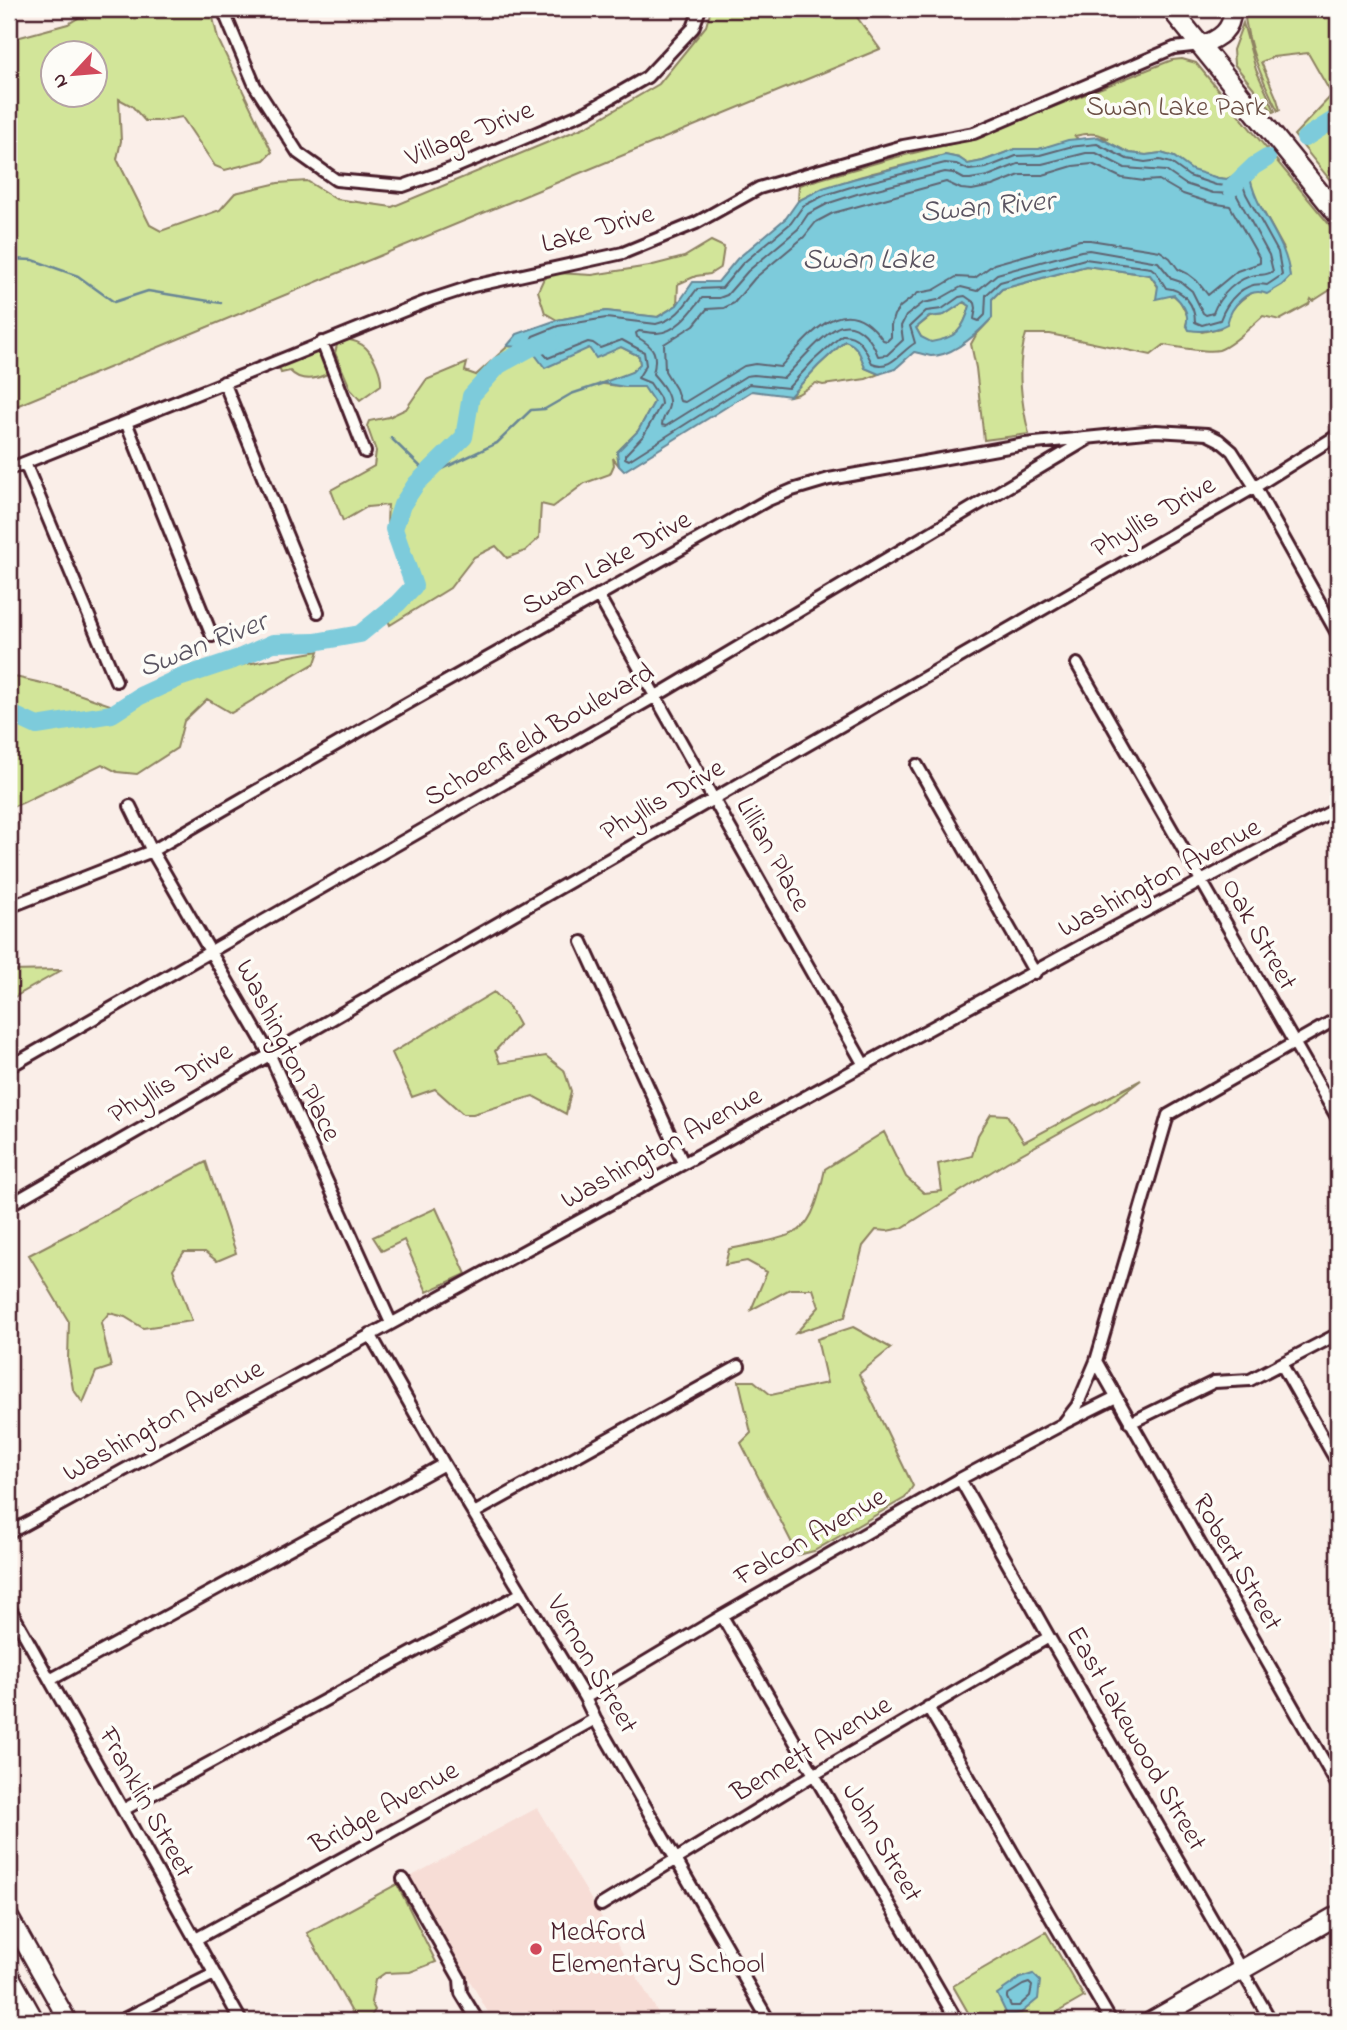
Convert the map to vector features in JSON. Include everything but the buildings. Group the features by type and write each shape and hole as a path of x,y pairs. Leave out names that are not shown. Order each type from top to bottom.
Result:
{"highway":[{"path":"9,1976 34,2021"}],"main road":[{"path":"1171,9 1338,215"},
{"path":"1201,45 1216,40 1227,30 1232,9"},
{"path":"1152,2021 1338,1914"},
{"path":"9,1916 68,2021"}],"street":[{"name":"Village Drive","path":"227,9 226,17 255,86 298,153 336,180 402,186 456,167 588,111 647,77 693,28 700,9"},
{"name":"Lake Drive","path":"9,469 430,300 473,286 623,253 696,223 759,188 903,146 974,133 1174,48 1201,45"},
{"path":"322,342 365,452"},
{"path":"224,382 318,612"},
{"path":"126,422 212,636"},
{"name":"Swan Lake Drive","path":"9,907 152,851 766,501 829,479 1025,444 1156,431 1207,434 1232,451 1338,635"},
{"name":"Phyllis Drive","path":"9,1205 1255,487 1338,435"},
{"name":"Schoenfield Boulevard","path":"9,1067 656,696 1091,437"},
{"path":"25,463 116,681"},
{"name":"Lillian Place","path":"598,595 864,1065"},
{"name":"Oak Street","path":"1077,664 1338,1119"},
{"path":"917,765 1035,972"},
{"name":"Washington Place","path":"130,806 152,851 269,1053 391,1323"},
{"name":"Washington Avenue","path":"9,1533 1338,808"},
{"path":"582,942 683,1163"},
{"path":"1294,1043 1338,1018"},
{"name":"Falcon Avenue","path":"1063,1424 1077,1406 1096,1362 1168,1115 1294,1043"},
{"name":"Vernon Street","path":"370,1334 444,1464 585,1698 769,2021"},
{"path":"1130,1423 1214,1381 1250,1380 1338,1334"},
{"name":"Robert Street","path":"1096,1362 1338,1786"},
{"path":"1282,1365 1338,1464"},
{"path":"474,1513 739,1366"},
{"name":"Falcon Avenue","path":"585,1698 960,1479 1116,1397"},
{"path":"50,1680 444,1464"},
{"name":"East Lakewood Street","path":"960,1479 1271,2021"},
{"path":"122,1810 522,1593"},
{"name":"Franklin Street","path":"9,1607 241,2021"},
{"name":"John Street","path":"722,1616 957,2021"},
{"name":"Bennett Avenue","path":"601,1905 815,1774 1049,1637"},
{"path":"928,1707 1111,2021"},
{"name":"Bridge Avenue","path":"196,1939 596,1718"},
{"path":"404,1880 460,1979 461,1993 478,2021"},
{"path":"120,2021 214,1974"}],"shaded area":[{"name":"Medford Elementary School","path":"537,1808 663,2021 493,2021 410,1877"}],"green space":[{"path":"93,9 211,9 218,39 272,152 264,160 225,170 215,166 182,117 145,121 132,106 119,99 121,141 117,159 150,225 161,231 220,210 235,193 278,183 307,181 336,199 392,207 587,126 659,84 706,26 711,9 851,9 880,49 9,409 9,40 68,24"},
{"path":"1244,9 1338,9 1338,190 1294,135 1332,95 1308,53 1273,57 1261,62 1277,99 1278,111 1256,62"},
{"path":"1243,23 1256,70 1275,111 1273,112 1234,64 1233,50"},
{"name":"Swan Lake Park","path":"1182,59 1196,63 1338,235 1338,285 1280,320 1263,316 1236,340 1214,351 1164,345 1151,355 1050,334 1026,334 1021,359 1021,384 1029,434 984,440 971,344 992,318 992,299 1002,289 1086,266 1150,275 1164,296 1173,295 1180,301 1188,317 1186,325 1202,332 1220,328 1236,305 1259,290 1284,249 1252,191 1249,175 1252,173 1245,169 1227,179 1218,178 1191,171 1174,157 1161,153 1129,153 1098,137 1109,139 1105,137 1088,134 1039,149 1015,149 968,164 959,158 945,155 852,179 798,201 799,185 967,140 1039,111 1043,113 1172,60"},
{"path":"711,241 724,247 721,267 710,274 696,276 678,284 677,305 657,317 606,311 557,320 545,313 538,291 544,278 557,273 592,275 649,266 684,257"},
{"path":"964,302 970,306 957,332 947,339 931,343 921,337 916,328 930,317 944,315"},
{"path":"344,339 366,348 375,360 380,376 381,385 360,400 351,390 335,353 338,341"},
{"path":"845,341 856,348 865,368 879,374 866,379 823,385 816,383 790,396 818,366"},
{"path":"508,346 621,347 639,356 640,364 632,372 604,384 645,387 654,402 638,431 617,452 619,466 613,458 614,465 610,474 585,483 553,507 541,504 539,538 525,551 507,558 496,546 474,557 450,588 390,625 385,613 404,597 408,581 389,538 388,505 367,507 343,521 331,490 374,466 376,451 367,426 369,421 389,417 406,409 426,380 467,363 465,371 476,375"},
{"path":"315,352 321,353 329,373 308,379 298,377 290,371 281,373 278,365"},
{"path":"319,651 315,663 231,713 207,699 184,721 177,748 137,774 117,772 102,764 9,808 9,678 55,686 113,706 241,665"},
{"path":"62,970 9,1000 9,971"},
{"path":"494,992 509,1007 519,1025 495,1051 500,1063 546,1056 564,1070 571,1091 566,1114 533,1096 473,1114 463,1114 435,1089 412,1097 392,1053"},
{"path":"1141,1080 1104,1108 1007,1162 902,1228 876,1230 863,1246 845,1317 796,1333 819,1307 813,1289 790,1289 751,1310 767,1272 747,1261 725,1265 729,1249 792,1234 805,1225 813,1211 825,1169 884,1132 906,1177 924,1193 942,1191 938,1164 972,1156 978,1135 991,1114 1007,1115 1024,1142"},
{"path":"206,1162 236,1253 217,1261 205,1252 184,1252 173,1269 192,1321 143,1328 125,1317 109,1313 101,1323 111,1367 96,1372 83,1403 73,1389 68,1360 69,1322 29,1255"},
{"path":"436,1208 466,1274 427,1292 404,1240 382,1251 373,1237"},
{"path":"853,1327 891,1348 859,1374 913,1486 905,1498 814,1551 798,1555 741,1443 751,1433 739,1381 754,1381 771,1395 827,1383 817,1339"},
{"path":"397,1884 436,1962 410,1972 385,1973 375,1980 371,2002 375,2010 368,2021 357,2021 307,1933"},
{"path":"1046,1932 1084,1997 1042,2021 973,2021 953,1986"}],"water":[{"name":"Swan Lake","path":"1098,137 1129,153 1161,153 1174,157 1192,170 1218,178 1227,179 1243,171 1249,172 1257,200 1283,249 1290,277 1267,294 1260,292 1247,295 1236,304 1227,324 1204,331 1189,330 1185,309 1174,295 1156,299 1158,286 1150,275 1086,266 1002,289 992,299 992,318 972,337 948,352 931,356 914,352 895,369 879,374 865,368 856,348 845,341 790,396 752,391 624,471 619,466 617,452 638,431 654,402 644,387 602,383 632,372 640,364 639,356 621,347 596,358 589,348 545,368 530,348 507,346 517,334 557,320 606,311 658,317 677,305 693,282 718,282 737,259 786,218 798,201 823,188 945,155 959,158 968,164 1015,149 1039,149 1068,140","holes":["964,302 970,306 961,327 947,338 931,342 921,337 916,328 929,317 944,315"]},
{"path":"1033,1974 1040,1981 1038,1999 1021,2013 1007,2015 997,1994 1020,1978"}],"waterway":[{"name":"Swan River","path":"1305,138 1338,117"},
{"name":"Swan River","path":"1231,188 1254,166 1267,158"},
{"path":"9,259 33,260 78,276 114,302 148,291 221,303"},
{"name":"Swan River","path":"9,713 37,726 112,714 140,696 179,678 239,658 273,643 315,642 360,634 414,586 394,529 402,505 416,484 464,437 471,396 499,365 530,348 551,342"},
{"path":"391,438 427,473 436,472 497,443 531,410 545,409 571,394 604,383"}],"place":[{"name":"Medford Elementary School","path":"536,1949"}]}
